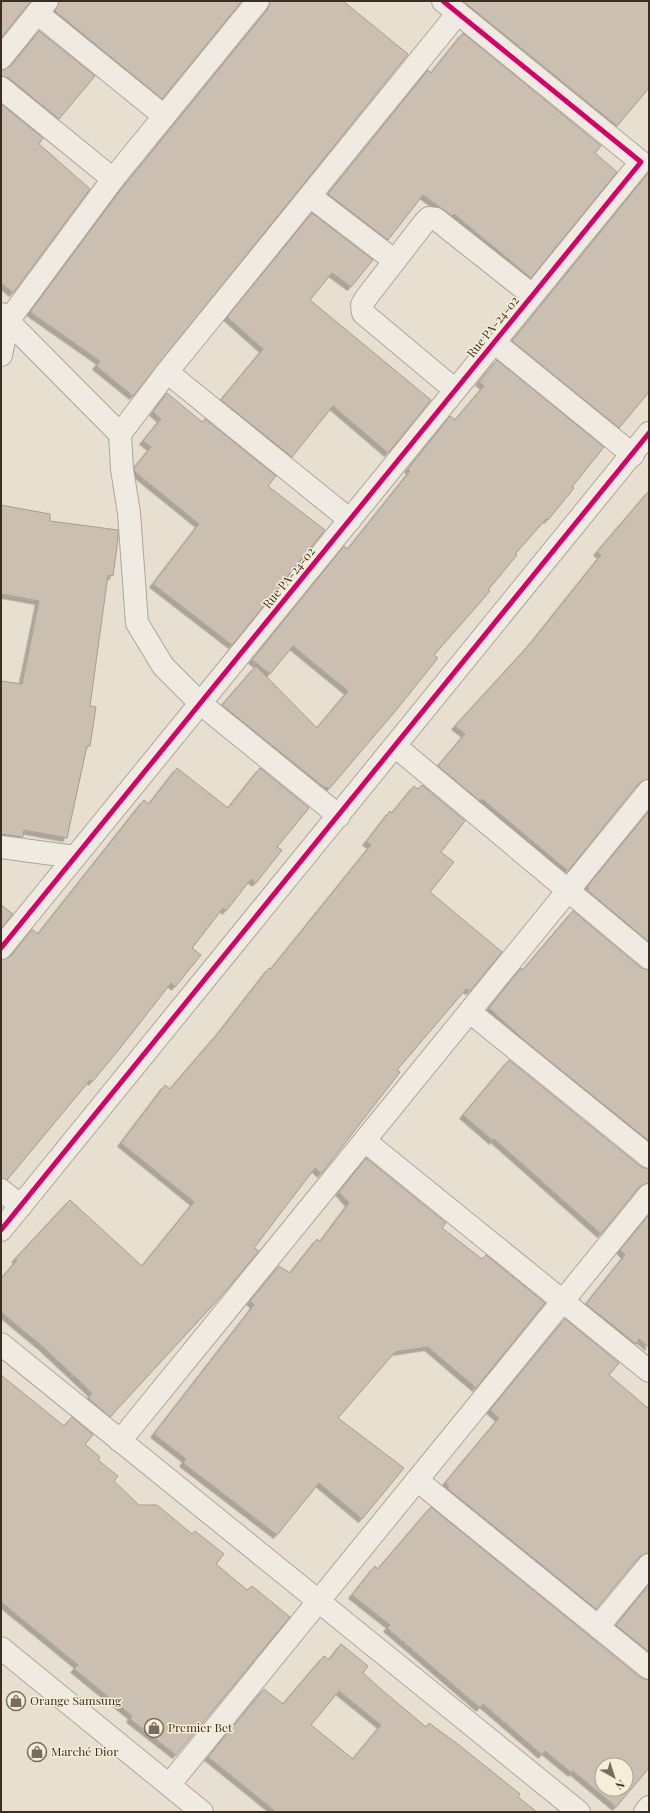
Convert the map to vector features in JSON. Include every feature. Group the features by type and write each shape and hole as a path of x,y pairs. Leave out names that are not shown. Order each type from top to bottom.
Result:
{"street":[{"path":"1,355 5,317 113,179 258,1"},
{"path":"1,58 42,7 164,116"},
{"path":"339,816 200,703 162,666 137,623 128,513 122,470 120,434 167,372 310,196 451,7"},
{"name":"Rue PA-24-02","path":"1,948 641,162 451,7"},
{"path":"1,88 113,179"},
{"path":"310,196 395,261"},
{"path":"456,390 363,313 362,305 366,298 424,223 429,218 436,219 532,295"},
{"path":"5,317 120,434"},
{"path":"494,342 632,455"},
{"path":"167,372 350,520"},
{"path":"1,1230 649,433"},
{"path":"395,746 649,958"},
{"path":"120,1441 649,792"},
{"path":"1,848 75,857"},
{"path":"470,1012 649,1157"},
{"path":"366,1141 649,1371"},
{"path":"1,1190 21,1206"},
{"path":"169,1785 564,1302 649,1195"},
{"path":"1,1344 579,1812"},
{"path":"417,1480 649,1668"},
{"path":"598,1627 649,1564"},
{"path":"1,1648 202,1812"},
{"path":"645,1812 649,1807"}],"building":[{"path":"1,1 31,1 1,38"},
{"path":"59,1 242,1 162,99 55,11"},
{"path":"270,1 343,1 408,54 133,396 96,366 100,361 30,312 119,192 268,9"},
{"path":"463,1 649,1 649,88 617,126"},
{"path":"39,31 95,76 59,119 9,78 1,76 1,70 11,66"},
{"path":"463,33 601,146 595,153 617,172 531,278 454,214 452,216 423,195 388,240 328,194 428,70 431,73"},
{"path":"1,104 43,138 39,144 90,189 13,293 1,283"},
{"path":"649,172 649,392 619,428 512,341"},
{"path":"312,213 373,260 351,287 332,273 310,300 431,400 388,453 333,406 292,457 221,400 263,349 227,317"},
{"path":"497,360 604,447 548,520 546,519 515,554 517,555 488,590 490,591 434,655 438,658 397,709 329,789 326,787 325,788 222,705 256,666 317,728 348,691 293,646 270,674 252,660 344,546 348,549 410,471 408,469 450,416 455,420 484,386 479,382"},
{"path":"167,393 202,422 205,419 276,476 268,486 325,530 232,645 153,584 199,524 135,472 134,468 151,447 143,441 161,419 153,412"},
{"path":"649,491 649,779 639,783 568,871 482,799 480,801 438,766 465,734 455,726 530,644 601,555 597,552"},
{"path":"1,505 50,514 50,521 118,530 113,576 108,575 90,706 96,707 90,746 87,746 67,838 24,830 23,837 1,834 1,681 22,684 39,601 1,594"},
{"path":"177,768 228,808 260,768 309,808 277,847 282,850 256,883 251,879 226,911 223,908 192,948 201,955 175,987 171,983 92,1082 90,1080 7,1180 1,1178 1,960 11,956 32,929 38,934 144,800 149,804"},
{"path":"422,785 465,821 441,852 454,862 430,892 502,952 470,991 466,989 397,1070 400,1072 321,1174 315,1168 254,1248 259,1251 223,1294 110,1417 88,1398 92,1393 43,1347 1,1312 1,1279 17,1260 15,1259 70,1200 142,1266 194,1202 121,1143 165,1085 170,1089 220,1031 269,968 271,969 371,845 366,842 390,811 392,813 414,786 418,789"},
{"path":"649,811 649,942 587,890 589,888 587,887"},
{"path":"1,905 13,914 1,928"},
{"path":"573,911 641,968 649,970 649,1141 525,1041 489,1008 521,968 523,970"},
{"path":"509,1060 641,1167 649,1169 649,1183 639,1187 601,1234 494,1139 493,1141 463,1115"},
{"path":"366,1158 446,1223 442,1228 482,1259 486,1255 545,1303 476,1388 428,1347 395,1352 338,1418 404,1468 362,1519 319,1483 277,1535 183,1463 186,1459 154,1434 254,1305 250,1301 279,1266 290,1273 317,1239 320,1242 349,1203 339,1192"},
{"path":"649,1215 649,1347 639,1339 636,1344 586,1304 625,1255 620,1250"},
{"path":"565,1319 619,1363 609,1375 649,1409 649,1553 639,1557 596,1609 447,1488 449,1486 445,1483 499,1418 490,1410"},
{"path":"1,1375 64,1426 72,1417 93,1435 85,1444 100,1457 98,1460 118,1476 114,1481 139,1505 157,1505 192,1534 195,1531 224,1554 216,1564 247,1590 252,1586 290,1617 176,1755 130,1719 132,1716 74,1669 78,1665 1,1602"},
{"path":"431,1507 641,1678 649,1680 649,1768 634,1786 634,1757 594,1757 594,1789 545,1751 542,1755 483,1704 480,1708 387,1628 390,1625 352,1595 375,1566 378,1569"},
{"path":"649,1585 649,1652 616,1625"},
{"path":"341,1644 368,1666 363,1673 382,1690 426,1727 429,1723 459,1745 520,1794 518,1797 537,1812 276,1812 208,1757 264,1689 283,1704 324,1656 329,1660","holes":["339,1691 381,1725 353,1759 311,1725"]},
{"path":"604,1797 624,1797 616,1807"}],"cycle path":[{"path":"1,948 641,162 443,1"},
{"path":"1,1230 649,433"}],"place":[{"name":"Orange Samsung","path":"16,1701"},
{"name":"Premier Bet","path":"154,1728"},
{"name":"Marché Dior","path":"37,1752"}]}
